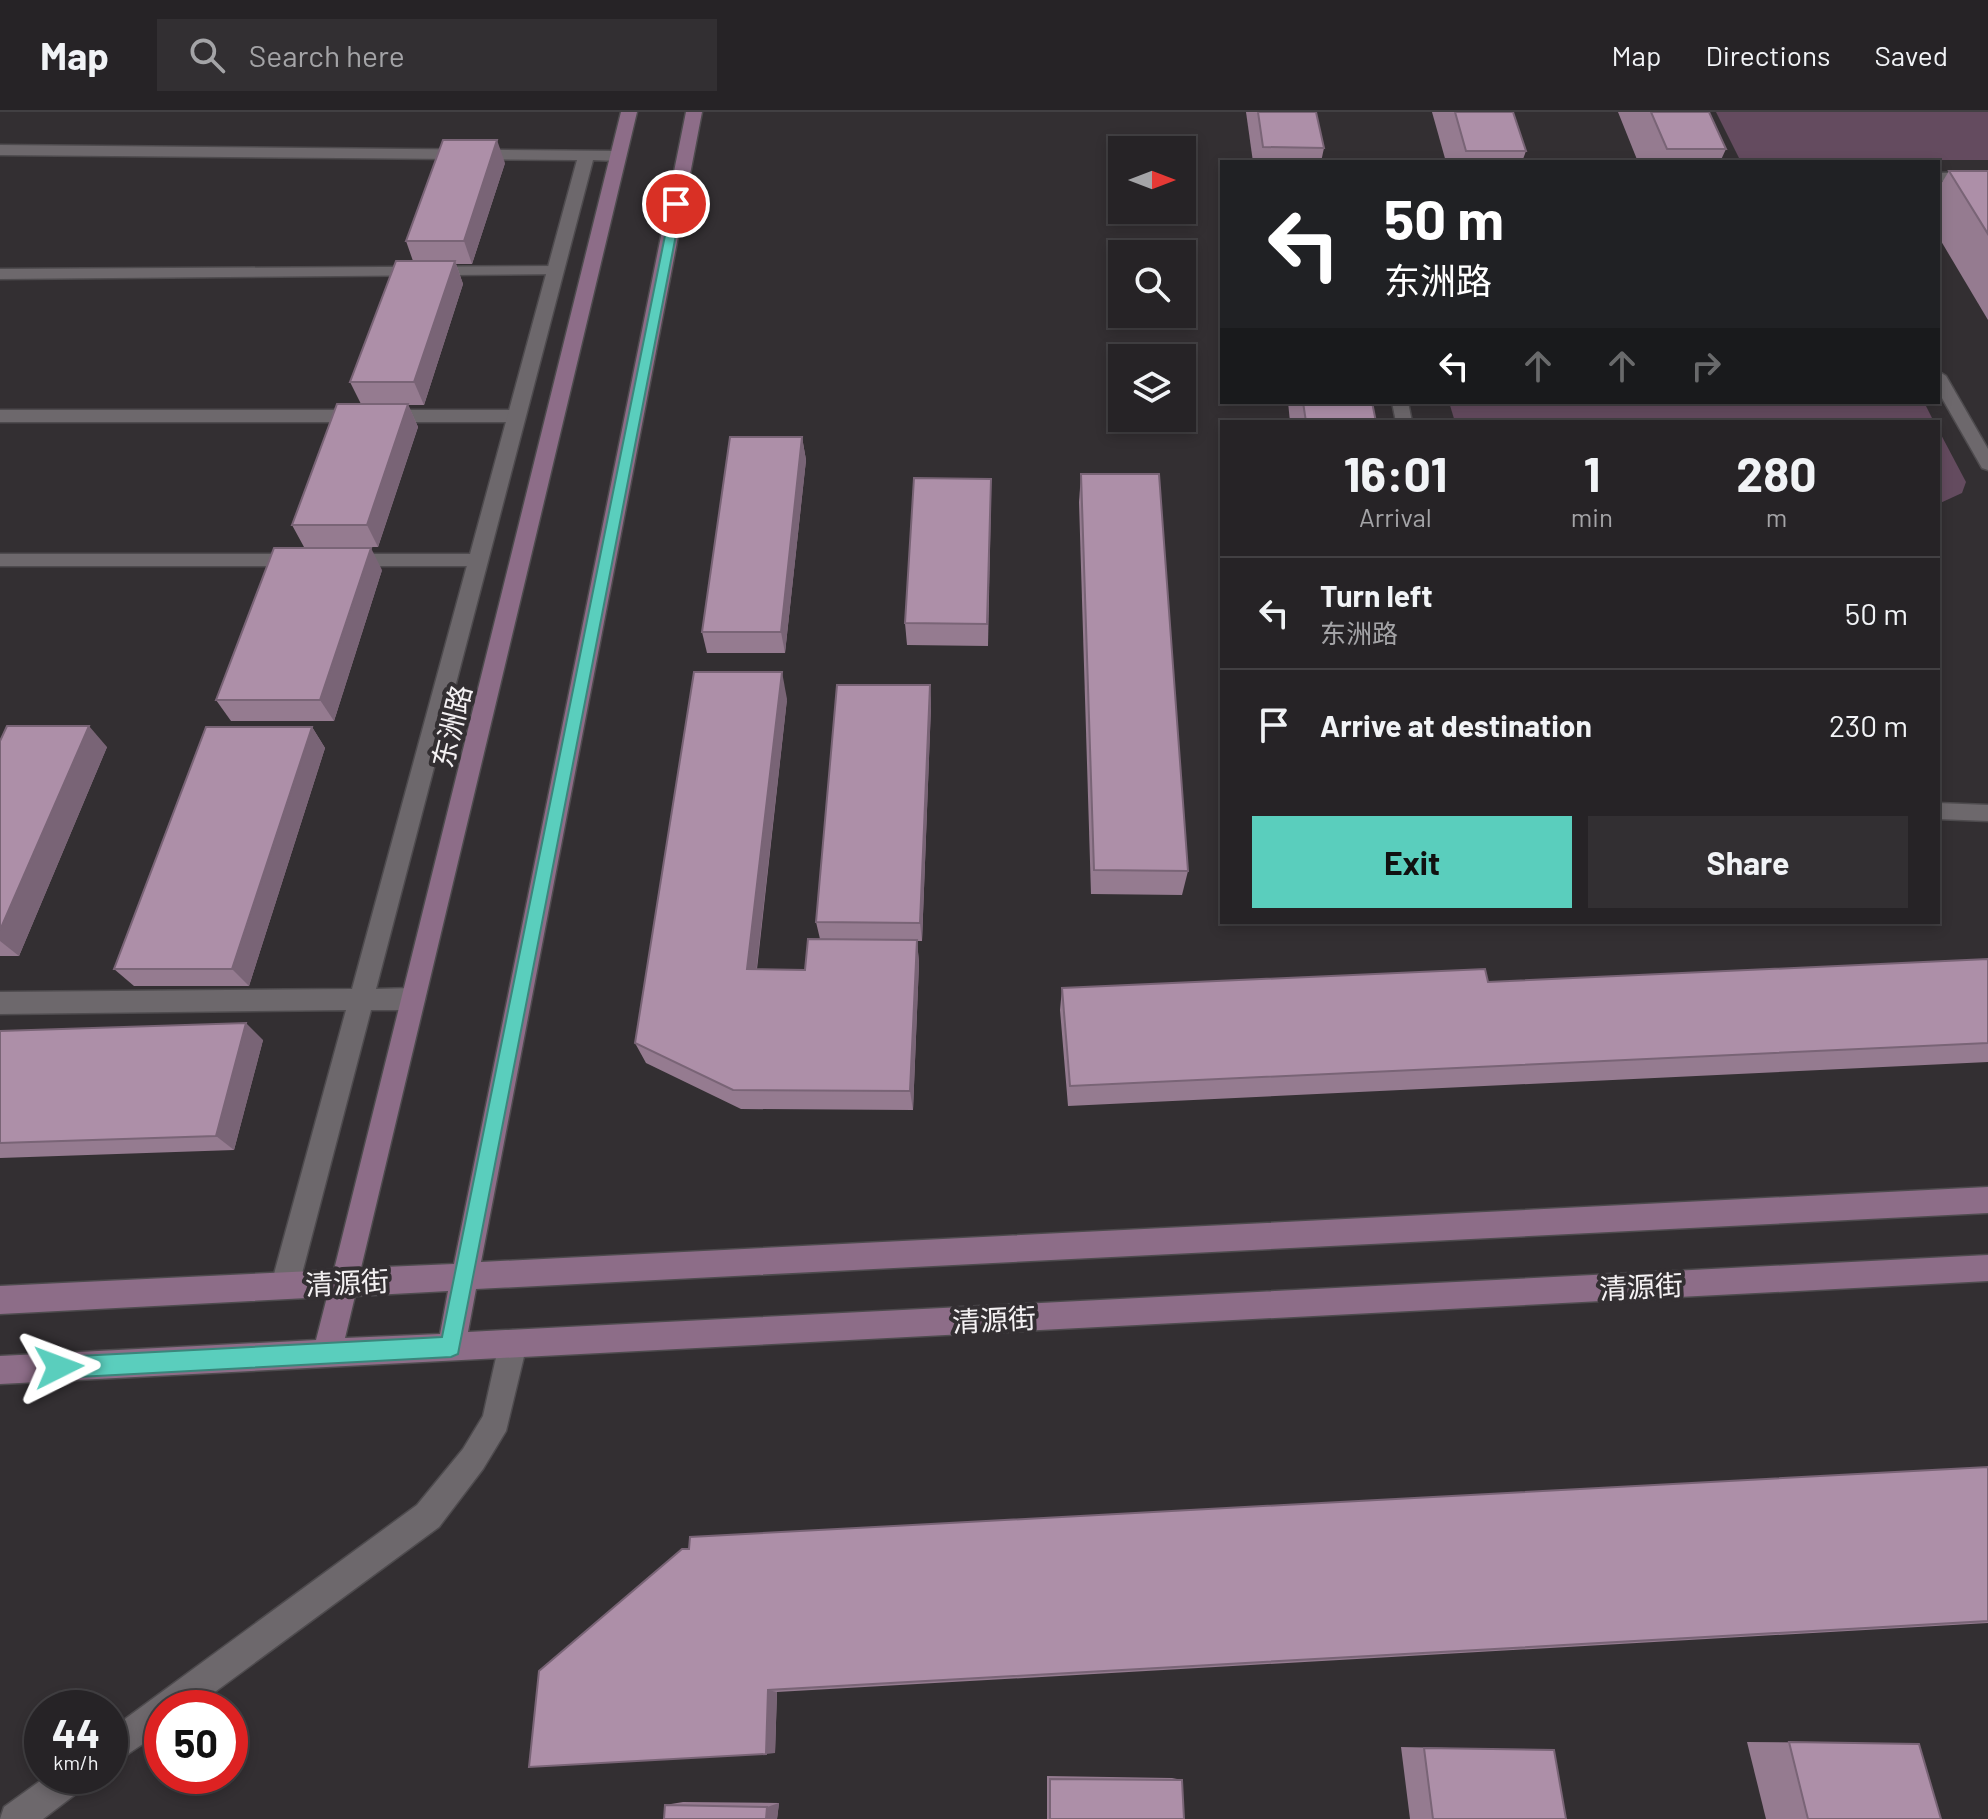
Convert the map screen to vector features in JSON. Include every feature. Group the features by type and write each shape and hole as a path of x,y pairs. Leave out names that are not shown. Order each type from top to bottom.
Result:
{"street":[{"name":"东洲路","path":"327,1353 629,112"},
{"path":"451,1347 694,112"},
{"path":"0,150 618,156"},
{"path":"285,1285 586,156"},
{"path":"0,1003 413,999"},
{"name":"清源街","path":"0,1300 1988,1200"},
{"name":"清源街","path":"0,1370 1988,1268"},
{"path":"191,1690 428,1516 473,1459 496,1421 513,1344"},
{"path":"16,1819 50,1794"}],"lane":[{"path":"1940,177 1988,176"},
{"path":"0,274 556,271"},
{"path":"1940,380 1988,464"},
{"path":"0,416 517,416"},
{"path":"0,560 479,560"},
{"path":"1940,811 1988,813"}],"shaded area":[{"path":"1716,112 1988,112 1988,160 1740,160"},
{"path":"1450,404 1925,404 1933,420 1454,420"},
{"path":"1940,433 1966,482 1962,493 1940,503"}],"building":[{"path":"1258,112 1316,112 1324,148 1263,147"},
{"path":"1455,112 1513,112 1526,151 1466,151"},
{"path":"1651,112 1709,112 1726,149 1667,149"},
{"path":"443,140 497,140 464,241 406,241"},
{"path":"1949,171 1988,171 1988,234"},
{"path":"396,261 455,261 414,382 350,382"},
{"path":"337,404 408,404 367,525 292,525"},
{"path":"1303,404 1372,404 1376,420 1306,420"},
{"path":"730,437 802,437 781,632 702,632"},
{"path":"1081,474 1159,474 1188,871 1094,870"},
{"path":"914,478 991,479 987,624 905,623"},
{"path":"274,548 371,548 320,700 216,700"},
{"path":"694,672 782,672 747,969 805,970 808,939 917,940 910,1091 733,1090 635,1043"},
{"path":"837,685 930,685 920,923 816,922"},
{"path":"7,726 89,726 0,930 0,741"},
{"path":"206,727 312,727 232,969 114,969"},
{"path":"1988,959 1988,1043 1070,1086 1062,988 1485,969 1488,982"},
{"path":"246,1023 216,1136 0,1143 0,1031"},
{"path":"1988,1467 1988,1621 768,1690 766,1754 529,1767 539,1671 682,1549 689,1549 690,1537"},
{"path":"1789,1742 1919,1744 1941,1819 1808,1819"},
{"path":"1424,1748 1554,1750 1566,1819 1433,1819"},
{"path":"1050,1779 1182,1780 1184,1819 1050,1819"},
{"path":"665,1805 767,1807 766,1819 664,1819"}],"route":[{"path":"59,1367 451,1347 676,204"}]}
